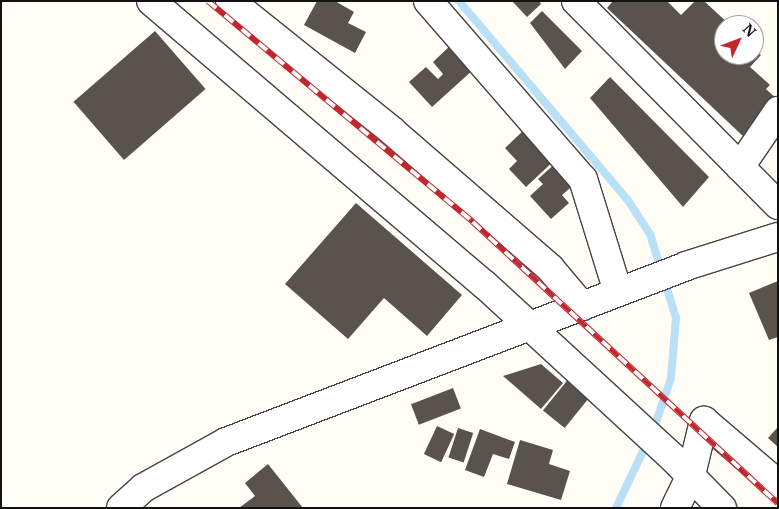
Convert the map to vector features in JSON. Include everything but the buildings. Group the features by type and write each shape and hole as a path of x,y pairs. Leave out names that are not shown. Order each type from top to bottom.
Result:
{"street":[{"path":"151,1 485,285 528,328 618,406 682,466 722,508"},
{"path":"230,1 399,138 550,268 582,306"},
{"path":"428,1 583,179 622,290"},
{"path":"576,1 778,205"},
{"path":"740,167 778,111"},
{"path":"121,508 144,488 226,442 686,266 778,237"},
{"path":"675,508 682,466 704,421 778,484"}],"waterway":[{"path":"459,1 627,199 650,234 676,318 671,378 654,428 616,508"}],"railway":[{"path":"208,1 473,222 778,503"}]}
